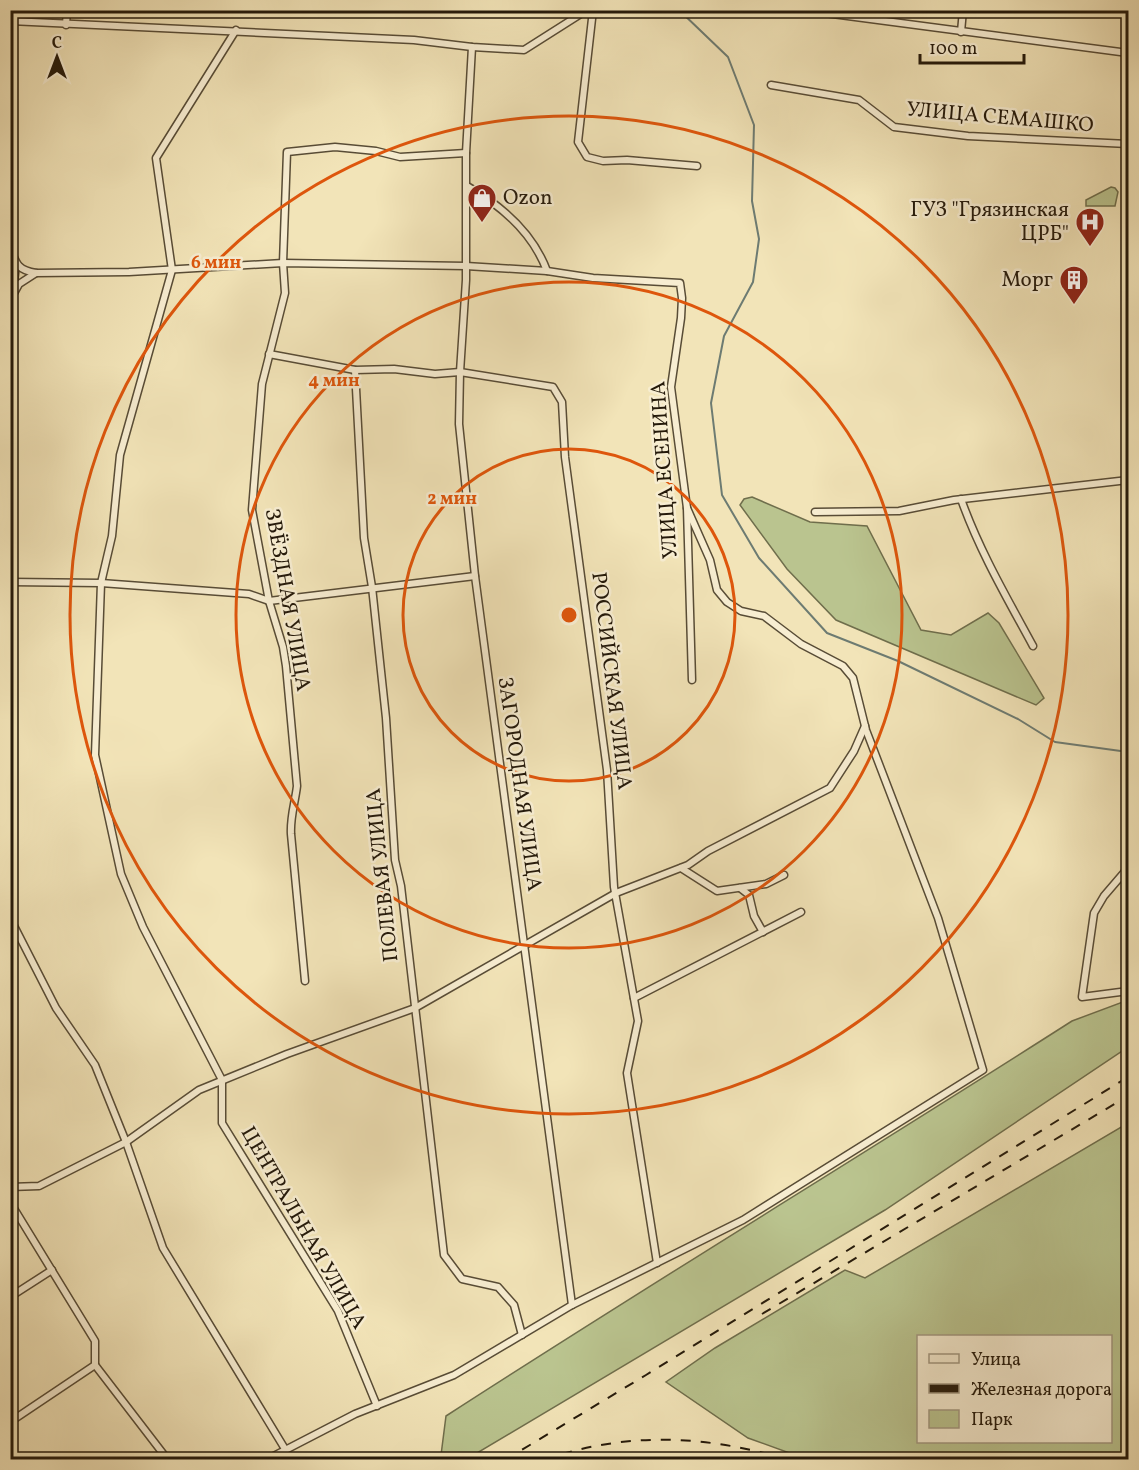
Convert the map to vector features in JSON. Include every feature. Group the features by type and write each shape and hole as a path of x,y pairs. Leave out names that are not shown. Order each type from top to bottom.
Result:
{"street":[{"path":"66,25 67,10"},
{"path":"10,21 414,40 524,50 587,10"},
{"path":"593,10 578,142 587,157 603,161 627,160 697,166"},
{"path":"802,10 1128,53"},
{"path":"961,32 963,10"},
{"path":"172,270 156,158 236,30"},
{"path":"466,266 466,153 472,47"},
{"name":"УЛИЦА СЕМАШКО","path":"771,85 859,100 894,127 968,136 1128,144"},
{"path":"283,263 286,152 335,147 376,151 400,157 466,153"},
{"path":"467,186 484,196 519,225 541,253 547,271"},
{"path":"10,246 16,264 10,320"},
{"name":"УЛИЦА ЕСЕНИНА","path":"16,264 25,271 36,273 129,272 283,263 466,266 547,271 593,278 680,283 681,318 671,387 687,508 692,680"},
{"name":"ЗВЁЗДНАЯ УЛИЦА","path":"283,263 285,293 262,384 252,510 269,601 283,647 288,686 297,786 296,800 290,820 305,981"},
{"name":"ЗАГОРОДНАЯ УЛИЦА","path":"466,266 459,424 475,576 572,1305"},
{"name":"ЦЕНТРАЛЬНАЯ УЛИЦА","path":"172,270 120,455 112,536 101,584 95,755 122,874 143,927 222,1080 222,1123 338,1311 377,1406"},
{"path":"13,296 20,284 36,273"},
{"name":"РОССИЙСКАЯ УЛИЦА","path":"269,354 355,370 394,369 435,374 460,372 553,387 562,402 565,457 607,770 615,893 638,1021 627,1073 657,1263"},
{"name":"ПОЛЕВАЯ УЛИЦА","path":"355,370 364,538 372,587 386,718 395,860 401,886 444,1256 462,1279 498,1287 514,1305 522,1335"},
{"path":"815,512 898,511 961,499 1128,480"},
{"path":"961,499 996,578 1033,646"},
{"path":"266,1460 355,1414 454,1375 572,1305 743,1220 983,1070 938,918 865,726 853,678 843,666 801,644 764,615 741,611 727,602 717,590 710,560 687,508"},
{"path":"10,582 101,584 249,594 269,601 475,576"},
{"path":"10,1187 39,1186 126,1142 199,1090 286,1054 415,1008 615,893 681,868 747,830 830,788 854,751 865,726"},
{"path":"681,868 717,891 766,884 784,875"},
{"path":"1128,868 1104,896 1094,913 1082,997 1128,991"},
{"path":"740,888 749,895 754,916 763,932"},
{"path":"634,998 801,912"},
{"path":"10,918 56,1008 95,1065 126,1142 163,1248 285,1449"},
{"path":"10,1202 95,1341 95,1365 168,1460"},
{"path":"12,1295 52,1270"},
{"path":"10,1422 95,1365"}],"green space":[{"path":"1111,187 1118,192 1115,206 1086,206 1086,200"},
{"path":"752,497 810,522 867,526 921,630 951,635 988,613 999,623 1044,698 1036,705 836,620 787,569 740,505 744,499"},
{"path":"1128,1000 1128,1047 885,1210 467,1459 435,1459 441,1455 446,1416 1072,1021"},
{"path":"1128,1123 1128,1459 806,1459 748,1438 666,1382 715,1348 845,1270 865,1278"}],"waterway":[{"path":"679,10 728,57 754,125 752,201 759,239 753,282 724,336 711,403 722,495 759,558 827,633 898,661 1018,719 1055,742 1128,752"}],"railway":[{"path":"505,1460 1128,1077"},
{"path":"762,1314 1128,1096"},
{"path":"543,1460 606,1444 666,1440 728,1445 790,1460"}],"place":[{"name":"Ozon","path":"482,224"},
{"name":"ГУЗ \"Грязинская ЦРБ\"","path":"1090,248"},
{"name":"Морг","path":"1074,306"}]}
